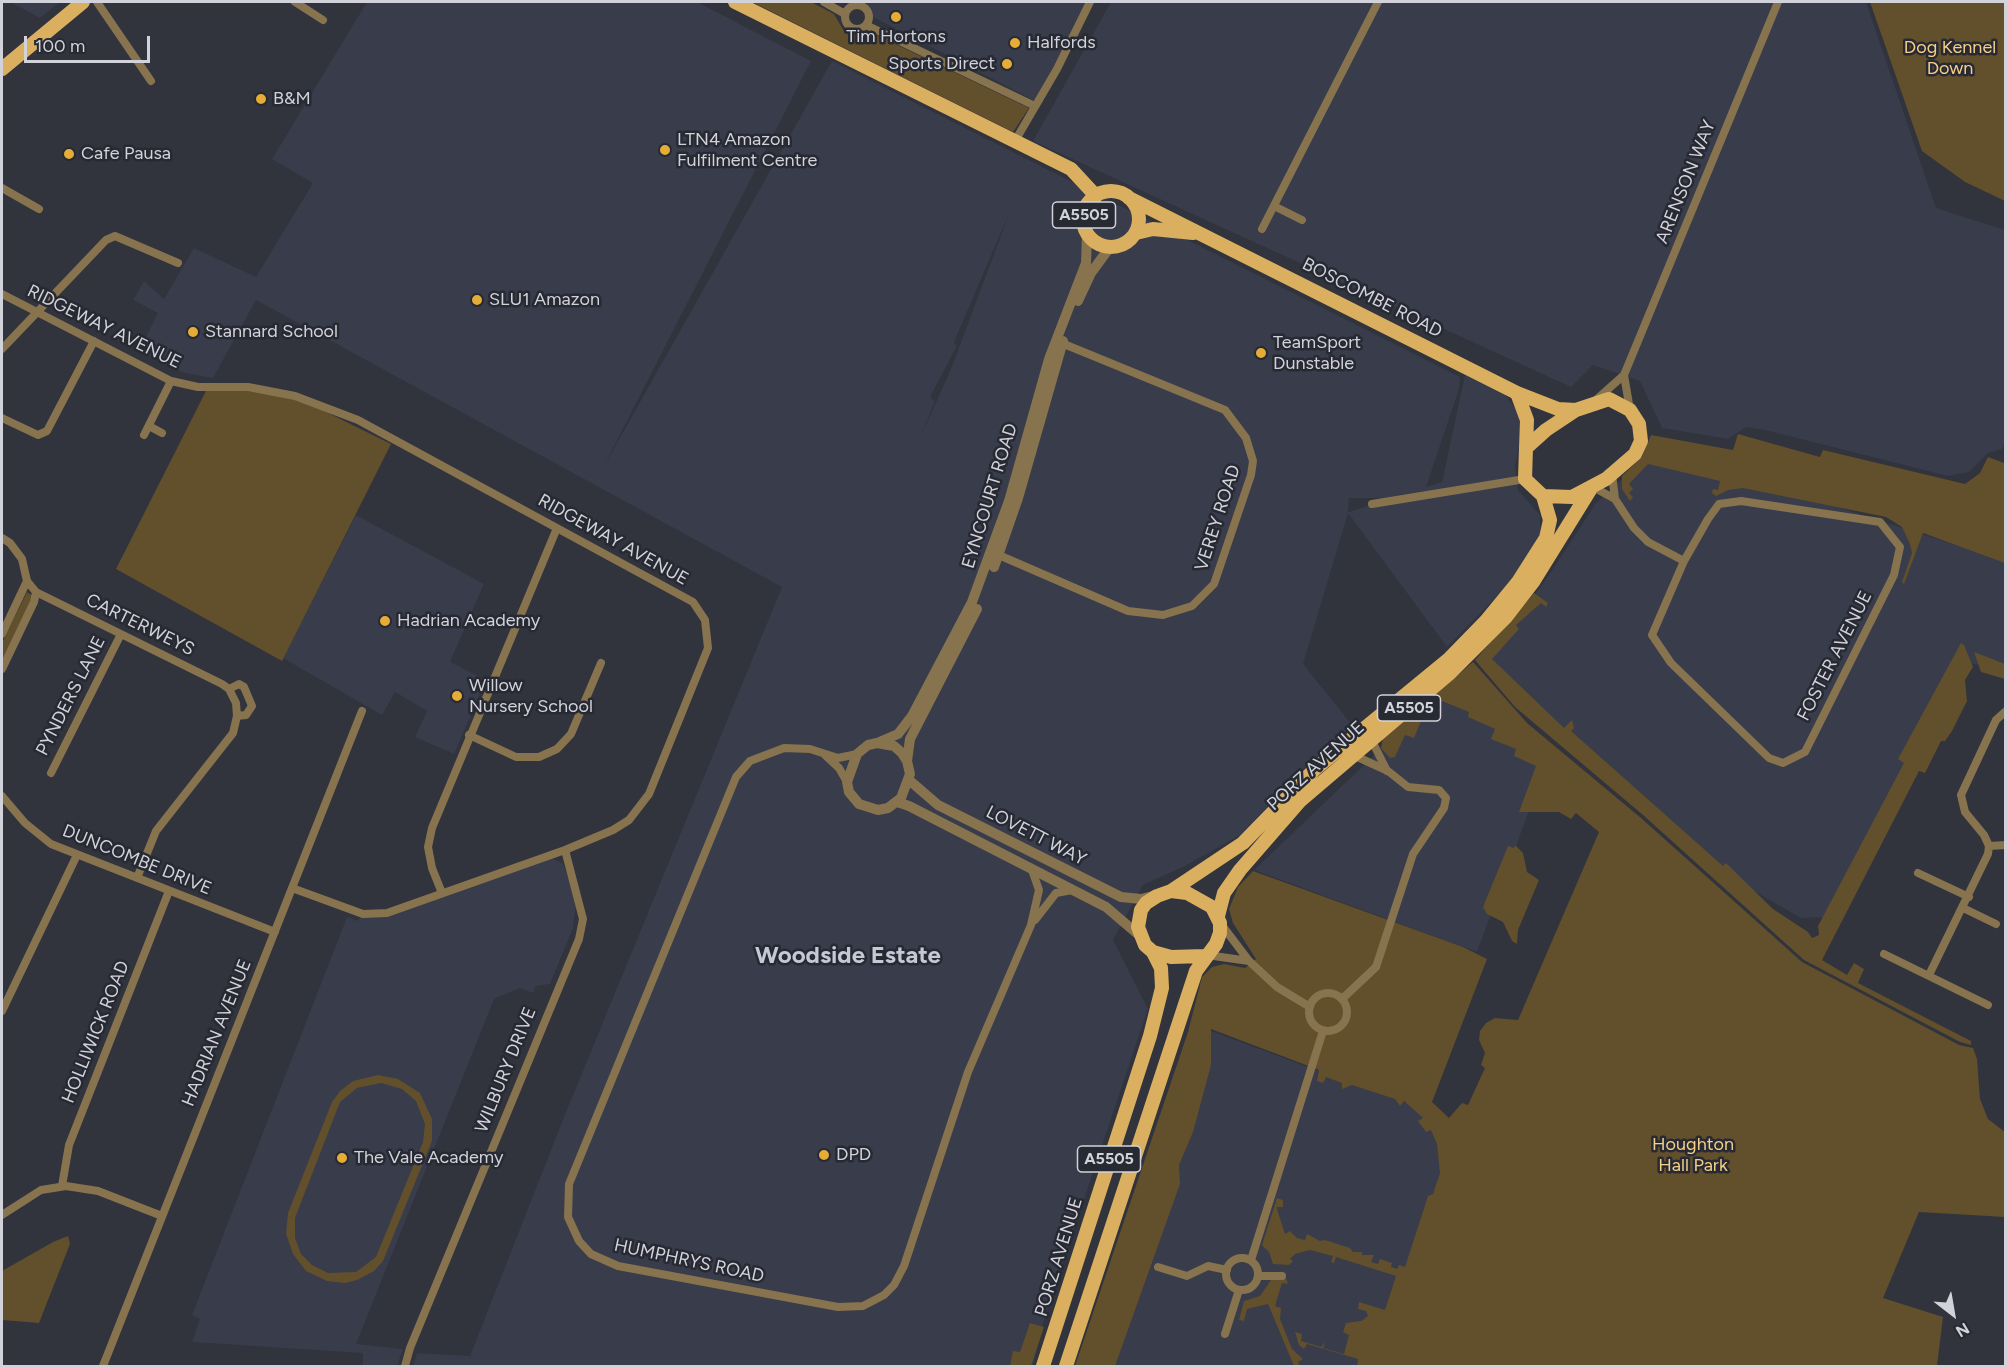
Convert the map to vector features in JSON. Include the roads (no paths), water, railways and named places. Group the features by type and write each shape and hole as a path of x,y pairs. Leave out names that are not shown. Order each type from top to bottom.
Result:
{"main road":[{"path":"2,69 83,2"},
{"name":"A5505","path":"735,2 1071,169 1096,196"},
{"name":"A5505","path":"1113,191 1129,198 1139,214 1136,233 1129,241 1110,247 1101,246 1088,234 1083,218 1089,201 1096,196 1113,191"},
{"name":"BOSCOMBE ROAD","path":"1129,198 1210,236 1517,393 1558,409 1576,410"},
{"name":"BOSCOMBE ROAD","path":"1136,233 1153,229 1210,236"},
{"path":"1517,393 1527,420 1525,479 1543,496"},
{"path":"1526,448 1546,430 1576,410 1592,403 1609,399 1630,410"},
{"name":"A5505","path":"1543,496 1572,497 1592,488 1635,454 1641,441 1639,424 1630,410"},
{"name":"PORZ AVENUE","path":"1219,920 1224,892 1268,836 1300,801 1449,675 1506,617 1533,582 1592,488"},
{"name":"PORZ AVENUE","path":"1171,891 1244,843 1315,769 1449,659 1486,621 1518,582 1546,538 1550,520 1543,496"},
{"path":"1171,891 1187,893 1200,899 1212,908 1219,920"},
{"name":"A5505","path":"1157,896 1171,891"},
{"path":"1140,936 1138,927 1142,910 1157,896"},
{"name":"A5505","path":"1066,1366 1196,971 1216,944 1219,920"},
{"name":"A5505","path":"1140,936 1153,952"},
{"path":"1153,952 1172,957 1206,956"},
{"name":"PORZ AVENUE","path":"1044,1366 1150,1036 1162,987 1161,968 1153,952"}],"street":[{"path":"97,2 152,81"},
{"path":"294,2 323,20"},
{"path":"824,2 845,14"},
{"path":"1015,141 1057,69 1090,2"},
{"path":"1262,229 1378,2"},
{"name":"ARENSON WAY","path":"1592,403 1624,375 1778,2"},
{"path":"852,6 863,6 869,16 866,25 858,29 851,27 845,14 852,6"},
{"path":"866,25 1035,106"},
{"path":"2,188 39,208"},
{"path":"1274,206 1302,220"},
{"name":"EYNCOURT ROAD","path":"907,761 910,739 950,664 1018,498 1059,342 1086,263 1088,234"},
{"path":"2,349 106,240 115,236 123,237 178,263"},
{"name":"EYNCOURT ROAD","path":"1059,342 1091,273 1110,247"},
{"name":"RIDGEWAY AVENUE","path":"2,294 171,381 198,387 248,387 295,396 325,406 422,454 693,602 705,620 708,648 649,794 629,820 613,830 565,850 387,914 363,915 292,888"},
{"path":"2,418 38,435 47,431 94,341"},
{"name":"VEREY ROAD","path":"996,554 1128,611 1163,615 1192,606 1214,584 1251,475 1253,461 1246,438 1225,410 1059,342"},
{"path":"1624,375 1630,410"},
{"path":"144,435 171,381"},
{"path":"149,426 162,433"},
{"path":"1612,474 1615,499 1634,528 1648,542 1684,561"},
{"path":"1371,504 1525,479"},
{"path":"1592,488 1615,499"},
{"name":"FOSTER AVENUE","path":"1741,501 1880,522 1891,533 1900,548 1894,574 1805,752 1783,763 1769,758 1671,663 1652,635 1684,561 1719,504 1741,501"},
{"path":"442,893 428,847 432,828 556,528"},
{"path":"2,538 10,543 22,559 27,581 36,592 34,602 2,669"},
{"name":"EYNCOURT ROAD","path":"877,743 898,734 912,716 996,554"},
{"path":"2,634 27,581"},
{"name":"CARTERWEYS","path":"36,592 229,689 239,684 244,687 249,697 251,711 246,715 237,716 232,733 156,831 137,879"},
{"name":"PYNDERS LANE","path":"51,774 121,634"},
{"path":"469,735 516,757 539,757 557,749 571,734 601,663"},
{"path":"229,689 236,703 237,716"},
{"name":"HADRIAN AVENUE","path":"103,1366 362,711"},
{"path":"1929,975 1986,861 1989,846 1980,828 1965,812 1961,795 1996,720 2006,711"},
{"path":"1371,739 1388,771"},
{"path":"823,753 839,768 848,782 852,796 863,807 883,809 897,802 909,780 907,761 894,746 877,743 868,745 857,754 848,782"},
{"name":"HUMPHRYS ROAD","path":"857,754 838,758 800,747 784,748 750,761 736,777 569,1184 567,1217 579,1240 591,1254 618,1266 838,1307 863,1305 884,1295 894,1285 904,1266 968,1072 1031,925 1040,891 1032,870"},
{"path":"1342,999 1376,968 1413,854 1432,822 1444,808 1446,798 1439,790 1408,787 1388,771 1353,754"},
{"name":"LOVETT WAY","path":"909,780 938,805 1121,897 1141,899 1157,896"},
{"name":"DUNCOMBE DRIVE","path":"2,796 39,836 77,855 275,932"},
{"name":"LOVETT WAY","path":"897,802 909,806 1106,907 1140,936"},
{"path":"1989,846 2006,845"},
{"name":"WILBURY DRIVE","path":"405,1366 414,1337 579,939 584,919 565,850"},
{"path":"2,1011 77,855"},
{"path":"1918,873 1969,897"},
{"name":"HUMPHRYS ROAD","path":"1031,925 1056,893 1073,890"},
{"name":"HOLLIWICK ROAD","path":"62,1186 69,1146 169,891"},
{"path":"1964,908 1996,924"},
{"path":"1219,920 1250,961 1277,987 1310,1006"},
{"path":"1884,954 1988,1005"},
{"path":"1206,956 1250,961"},
{"path":"1331,993 1342,999 1348,1010 1345,1022 1336,1030 1323,1031 1310,1019 1310,1006 1318,996 1331,993"},
{"path":"1251,1260 1323,1031"},
{"path":"2,1215 40,1190 62,1186 83,1187 98,1191 162,1216"},
{"path":"1236,1259 1251,1260 1257,1267 1258,1276 1254,1285 1239,1290 1230,1285 1227,1270 1236,1259"},
{"path":"1158,1267 1187,1275 1208,1266 1227,1270"},
{"path":"1258,1276 1282,1276"},
{"path":"1225,1334 1239,1290"}],"place":[{"name":"Tim Hortons","path":"896,17"},
{"name":"Halfords","path":"1015,43"},
{"name":"Sports Direct","path":"1007,64"},
{"name":"B&M","path":"261,99"},
{"name":"LTN4 Amazon Fulfilment Centre","path":"665,150"},
{"name":"Cafe Pausa","path":"69,154"},
{"name":"SLU1 Amazon","path":"477,300"},
{"name":"Stannard School","path":"193,332"},
{"name":"TeamSport Dunstable","path":"1261,353"},
{"name":"Hadrian Academy","path":"385,621"},
{"name":"Willow Nursery School","path":"457,696"},
{"name":"DPD","path":"824,1155"},
{"name":"The Vale Academy","path":"342,1158"}],"district":[{"name":"Woodside Estate","path":"848,956"}],"park label":[{"name":"Dog Kennel Down","path":"1950,58"},
{"name":"Houghton Hall Park","path":"1693,1155"}]}
